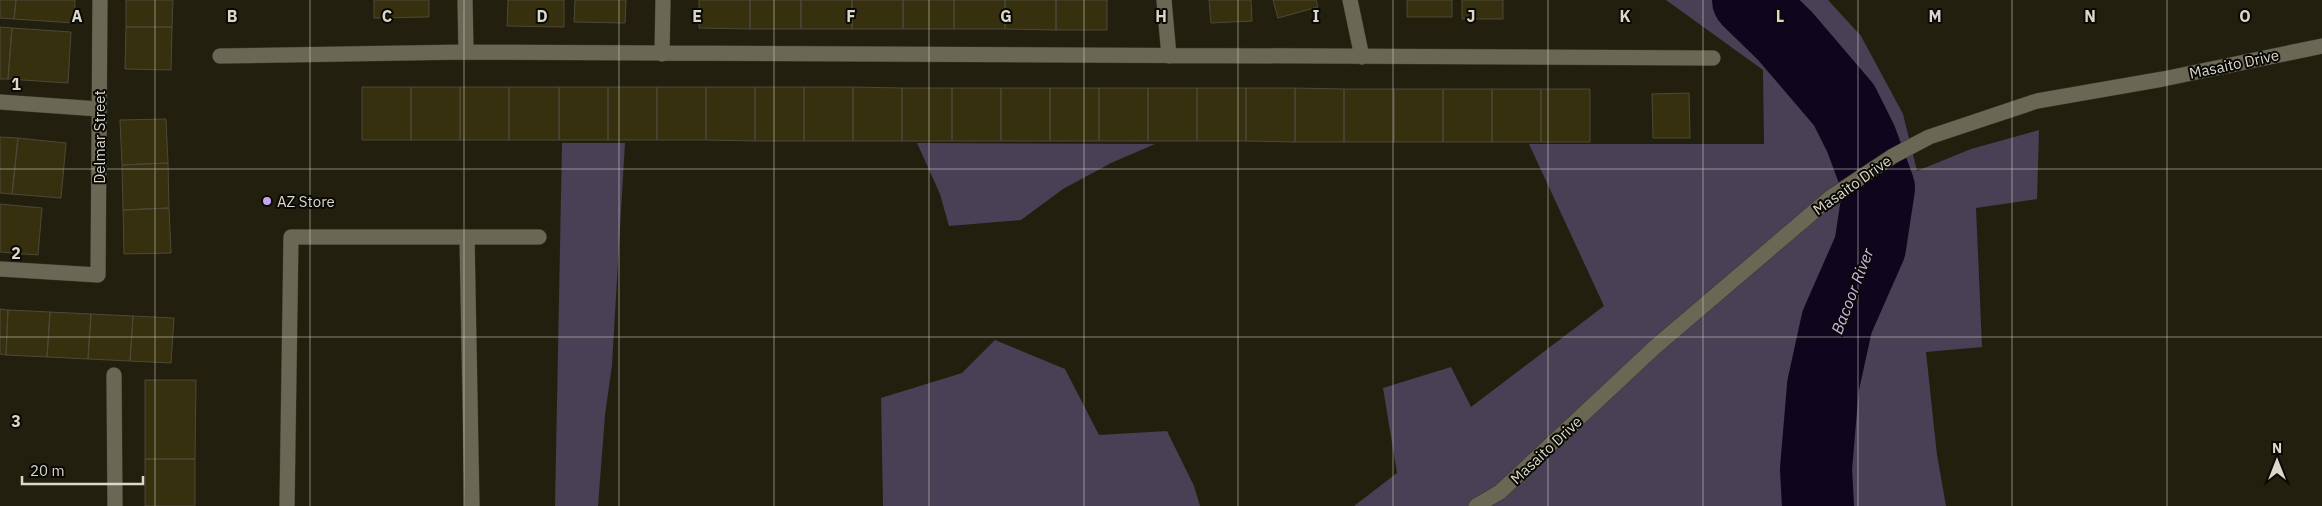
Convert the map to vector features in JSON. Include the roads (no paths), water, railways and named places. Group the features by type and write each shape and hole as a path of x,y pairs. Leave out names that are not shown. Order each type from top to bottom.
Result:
{"street":[{"name":"Delmar Street","path":"0,268 98,275 100,0"},
{"path":"465,0 466,52"},
{"path":"662,0 662,54"},
{"path":"1164,0 1169,56"},
{"path":"1350,0 1362,57"},
{"name":"Masaito Drive","path":"1476,506 1500,492 1655,347 1831,197 1893,156 1929,137 2037,101 2322,46"},
{"path":"220,56 466,52 1713,58"},
{"path":"0,102 99,109"},
{"path":"287,506 291,237 539,237"},
{"path":"467,237 472,506"},
{"path":"114,375 115,506"}],"waterway":[{"name":"Bacoor River","path":"1748,0 1785,36 1844,105 1861,139 1879,188 1870,247 1837,322 1823,386 1816,469 1818,506"}],"place":[{"name":"AZ Store","path":"267,201"}]}
